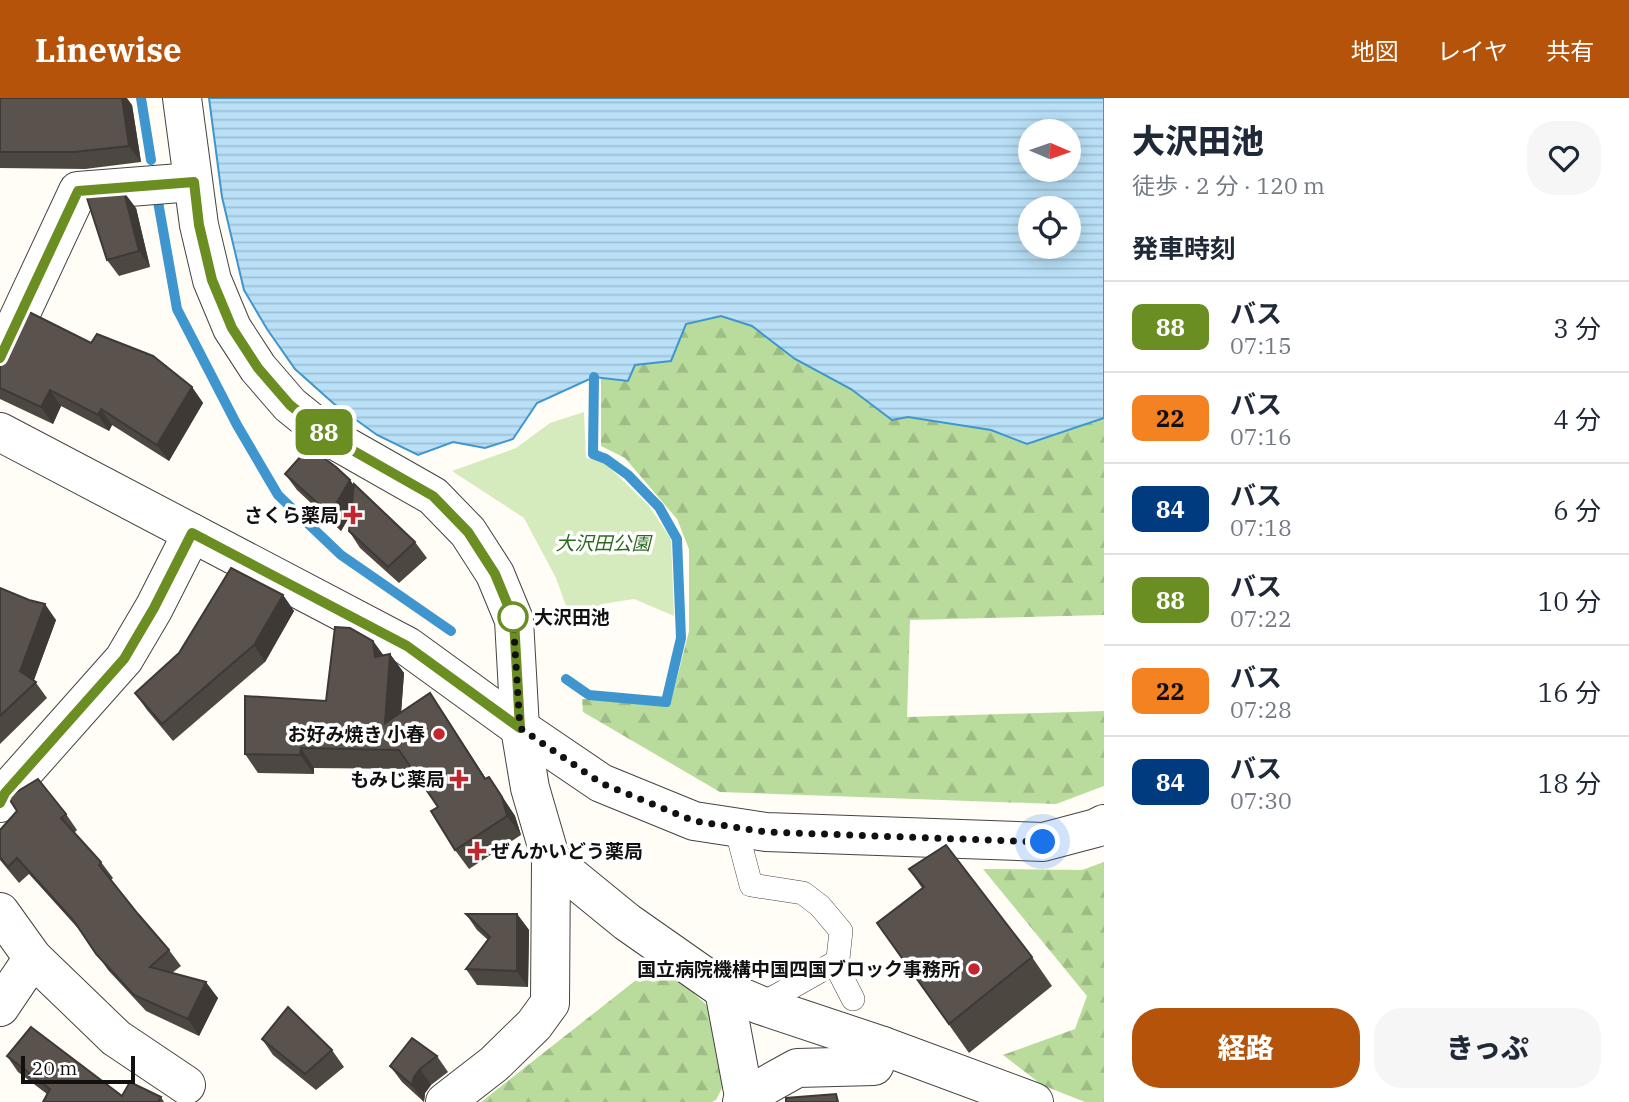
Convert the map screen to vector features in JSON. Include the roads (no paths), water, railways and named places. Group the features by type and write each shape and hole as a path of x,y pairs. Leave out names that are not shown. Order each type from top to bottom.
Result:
{"street":[{"path":"182,98 199,225 212,280 232,328 258,368 290,405 331,438 433,496 468,532 495,574 514,620 520,728 530,788 551,860 550,1003 534,1026 445,1102"},
{"path":"0,358 78,191 194,182"},
{"path":"0,432 407,646 601,783 694,821 766,832 1043,842 1104,824"},
{"path":"0,803 5,793 124,659 154,608 192,533"},
{"path":"551,860 627,922 724,990 760,1005 883,1046 1010,1098"},
{"path":"0,912 33,958 116,1038 186,1086"},
{"path":"0,1007 33,958"},
{"path":"724,990 744,1100 796,1068 874,1066 883,1046"}],"lane":[{"path":"736,828 751,885 803,893 820,906 841,931 837,968 853,999"},
{"path":"760,1005 838,961"}],"water":[{"path":"209,98 1104,98 1104,418 1027,444 991,430 908,417 892,420 851,389 795,359 752,326 721,316 686,324 671,361 635,365 628,381 594,377 537,403 513,439 485,448 453,442 418,455 377,435 333,403 295,369 244,290 222,197"}],"waterway":[{"path":"141,98 151,160"},
{"path":"157,196 177,309 237,425 278,495 341,555 451,631"},
{"path":"566,679 589,695 666,702 681,638 677,539 659,507 628,475 606,459 593,454 594,377"}],"place":[{"name":"さくら薬局","path":"353,515"},
{"name":"大沢田池","path":"513,617"},
{"name":"お好み焼き 小春","path":"439,734"},
{"name":"もみじ薬局","path":"459,779"},
{"name":"ぜんかいどう薬局","path":"477,851"},
{"name":"国立病院機構中国四国ブロック事務所","path":"974,969"}],"park label":[{"name":"大沢田公園","path":"603,543"}]}
